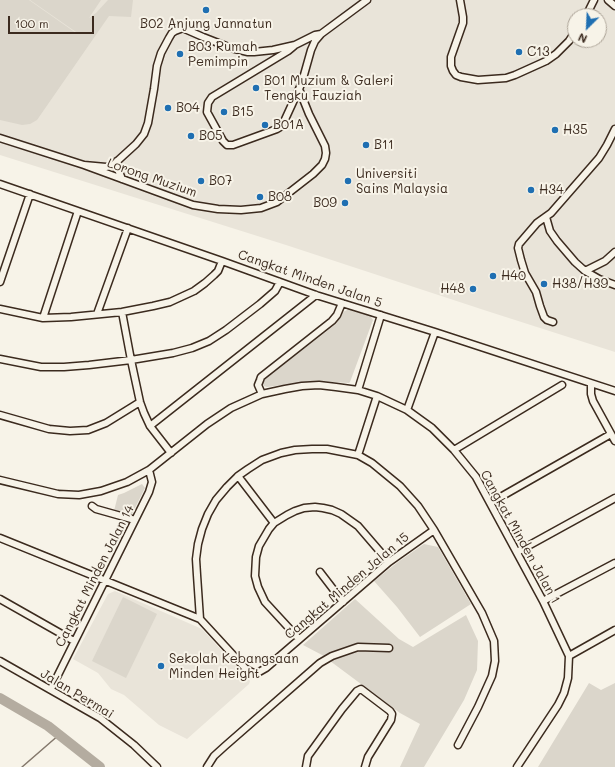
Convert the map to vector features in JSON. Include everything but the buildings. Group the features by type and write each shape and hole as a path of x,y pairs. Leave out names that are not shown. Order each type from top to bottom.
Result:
{"street":[{"path":"356,0 358,7"},
{"path":"321,34 315,34 297,44 212,97 208,103 207,112 223,141 227,145 233,145 280,128 284,124 300,89 310,53 315,42 321,34 367,0"},
{"path":"460,0 463,23 451,66 453,71 461,77 478,80 506,78 546,61 567,43"},
{"path":"608,0 615,6"},
{"path":"0,138 84,165 106,167 113,165 136,144 144,134 148,123 157,66 161,53 168,38 175,31 182,28 226,46 248,52 272,50 303,44 310,53"},
{"name":"Lorong Muzium","path":"84,165 193,205 218,209 241,210 261,208 277,202 313,174 322,165 325,159 325,146 309,114 300,89"},
{"path":"553,322 544,317 536,292 525,273 518,244 537,223 551,213 599,158 615,129"},
{"path":"117,161 117,167 122,179"},
{"name":"Cangkat Minden Jalan 5","path":"0,184 316,295 435,332 615,392"},
{"path":"0,282 30,194"},
{"path":"43,318 78,211"},
{"path":"546,217 550,230 566,252 586,271 599,280 615,285"},
{"path":"97,314 128,228"},
{"path":"586,271 605,261 615,252"},
{"path":"0,309 43,318 71,318 122,312 153,306 170,302 194,291 218,271 222,261"},
{"path":"0,359 41,367 64,367 131,360 173,353 192,348 208,341 226,330 275,291 280,282"},
{"path":"150,426 316,295"},
{"path":"262,394 258,385 261,377 332,321 337,315 342,303"},
{"path":"122,312 140,402 150,426 171,453"},
{"path":"358,390 381,315"},
{"path":"407,410 435,332"},
{"path":"591,384 591,394 593,400 615,441"},
{"path":"454,450 562,385"},
{"name":"Cangkat Minden Jalan 1","path":"0,480 58,494 79,495 102,491 138,477 149,470 207,424 231,408 262,394 285,389 319,386 358,390 377,396 407,410 432,428 454,450 476,477 543,601 569,656 568,678 564,693 558,705 517,767"},
{"path":"358,455 377,396"},
{"path":"0,415 49,429 70,431 88,430 106,423 140,402"},
{"path":"490,503 611,434"},
{"path":"0,538 200,619 196,560 198,544 208,514 216,500 238,476 262,460 295,450 327,449 358,455 372,463 400,486 418,506 434,530 482,613 494,641 495,662 492,676 458,745"},
{"name":"Cangkat Minden Jalan 14","path":"51,689 151,486 149,470"},
{"path":"238,476 274,523"},
{"path":"517,552 615,498"},
{"path":"92,506 96,509 135,520"},
{"path":"299,639 265,602 255,576 256,558 259,546 274,523 295,511 304,508 315,507 332,510 341,514 358,526 389,562"},
{"name":"Cangkat Minden Jalan 15","path":"200,619 246,669 253,673 263,671 389,562 434,530"},
{"path":"543,601 615,562"},
{"path":"320,572 343,602"},
{"path":"0,599 74,641"},
{"path":"569,656 615,630"},
{"path":"206,767 214,756 320,663 332,656 358,647 389,648"},
{"name":"Jalan Permai","path":"0,661 100,718 134,745 157,767"},
{"path":"306,767 308,756 342,709 359,689 363,690 392,714 391,720 368,757 365,767"}],"shaded area":[{"name":"Universiti Sains Malaysia","path":"0,0 615,0 615,352 286,245 0,155"},
{"path":"0,0 29,0 76,33 30,0 101,0 89,18 108,0 133,0 131,17 109,16 37,120 30,124 22,125 0,120"},
{"path":"349,309 370,315 373,320 349,383 314,381 267,387 264,386 263,384 265,379 336,324 343,312"},
{"path":"142,484 145,488 131,516 114,511 118,495"},
{"path":"424,544 438,547 471,604 420,637 397,607 374,581"},
{"name":"Sekolah Kebangsaan Minden Height","path":"115,591 202,629 250,681 249,684 187,739 159,725 124,695 111,689 98,673 73,659 108,594"},
{"path":"123,597 157,614 126,678 92,661"},
{"path":"355,599 399,639 413,647 466,615 478,641 477,670 464,700 424,767 400,767 420,724 400,713 322,655 303,645"},
{"path":"589,683 601,690 615,683 615,767 538,767"}],"waterway":[{"path":"0,698 48,726 100,767"},
{"path":"22,767 60,734"}],"place":[{"name":"B02 Anjung Jannatun","path":"206,10"},
{"name":"C13","path":"519,52"},
{"name":"B03 Rumah Pemimpin","path":"180,54"},
{"name":"B01 Muzium & Galeri Tengku Fauziah","path":"256,88"},
{"name":"B04","path":"168,108"},
{"name":"B15","path":"224,112"},
{"name":"B01A","path":"265,125"},
{"name":"H35","path":"555,130"},
{"name":"B05","path":"191,136"},
{"name":"B11","path":"366,145"},
{"name":"B07","path":"201,181"},
{"name":"Universiti Sains Malaysia","path":"348,181"},
{"name":"H34","path":"531,190"},
{"name":"B08","path":"260,197"},
{"name":"B09","path":"345,203"},
{"name":"H40","path":"493,276"},
{"name":"H38/H39","path":"544,284"},
{"name":"H48","path":"473,289"},
{"name":"Sekolah Kebangsaan Minden Height","path":"161,666"}]}
